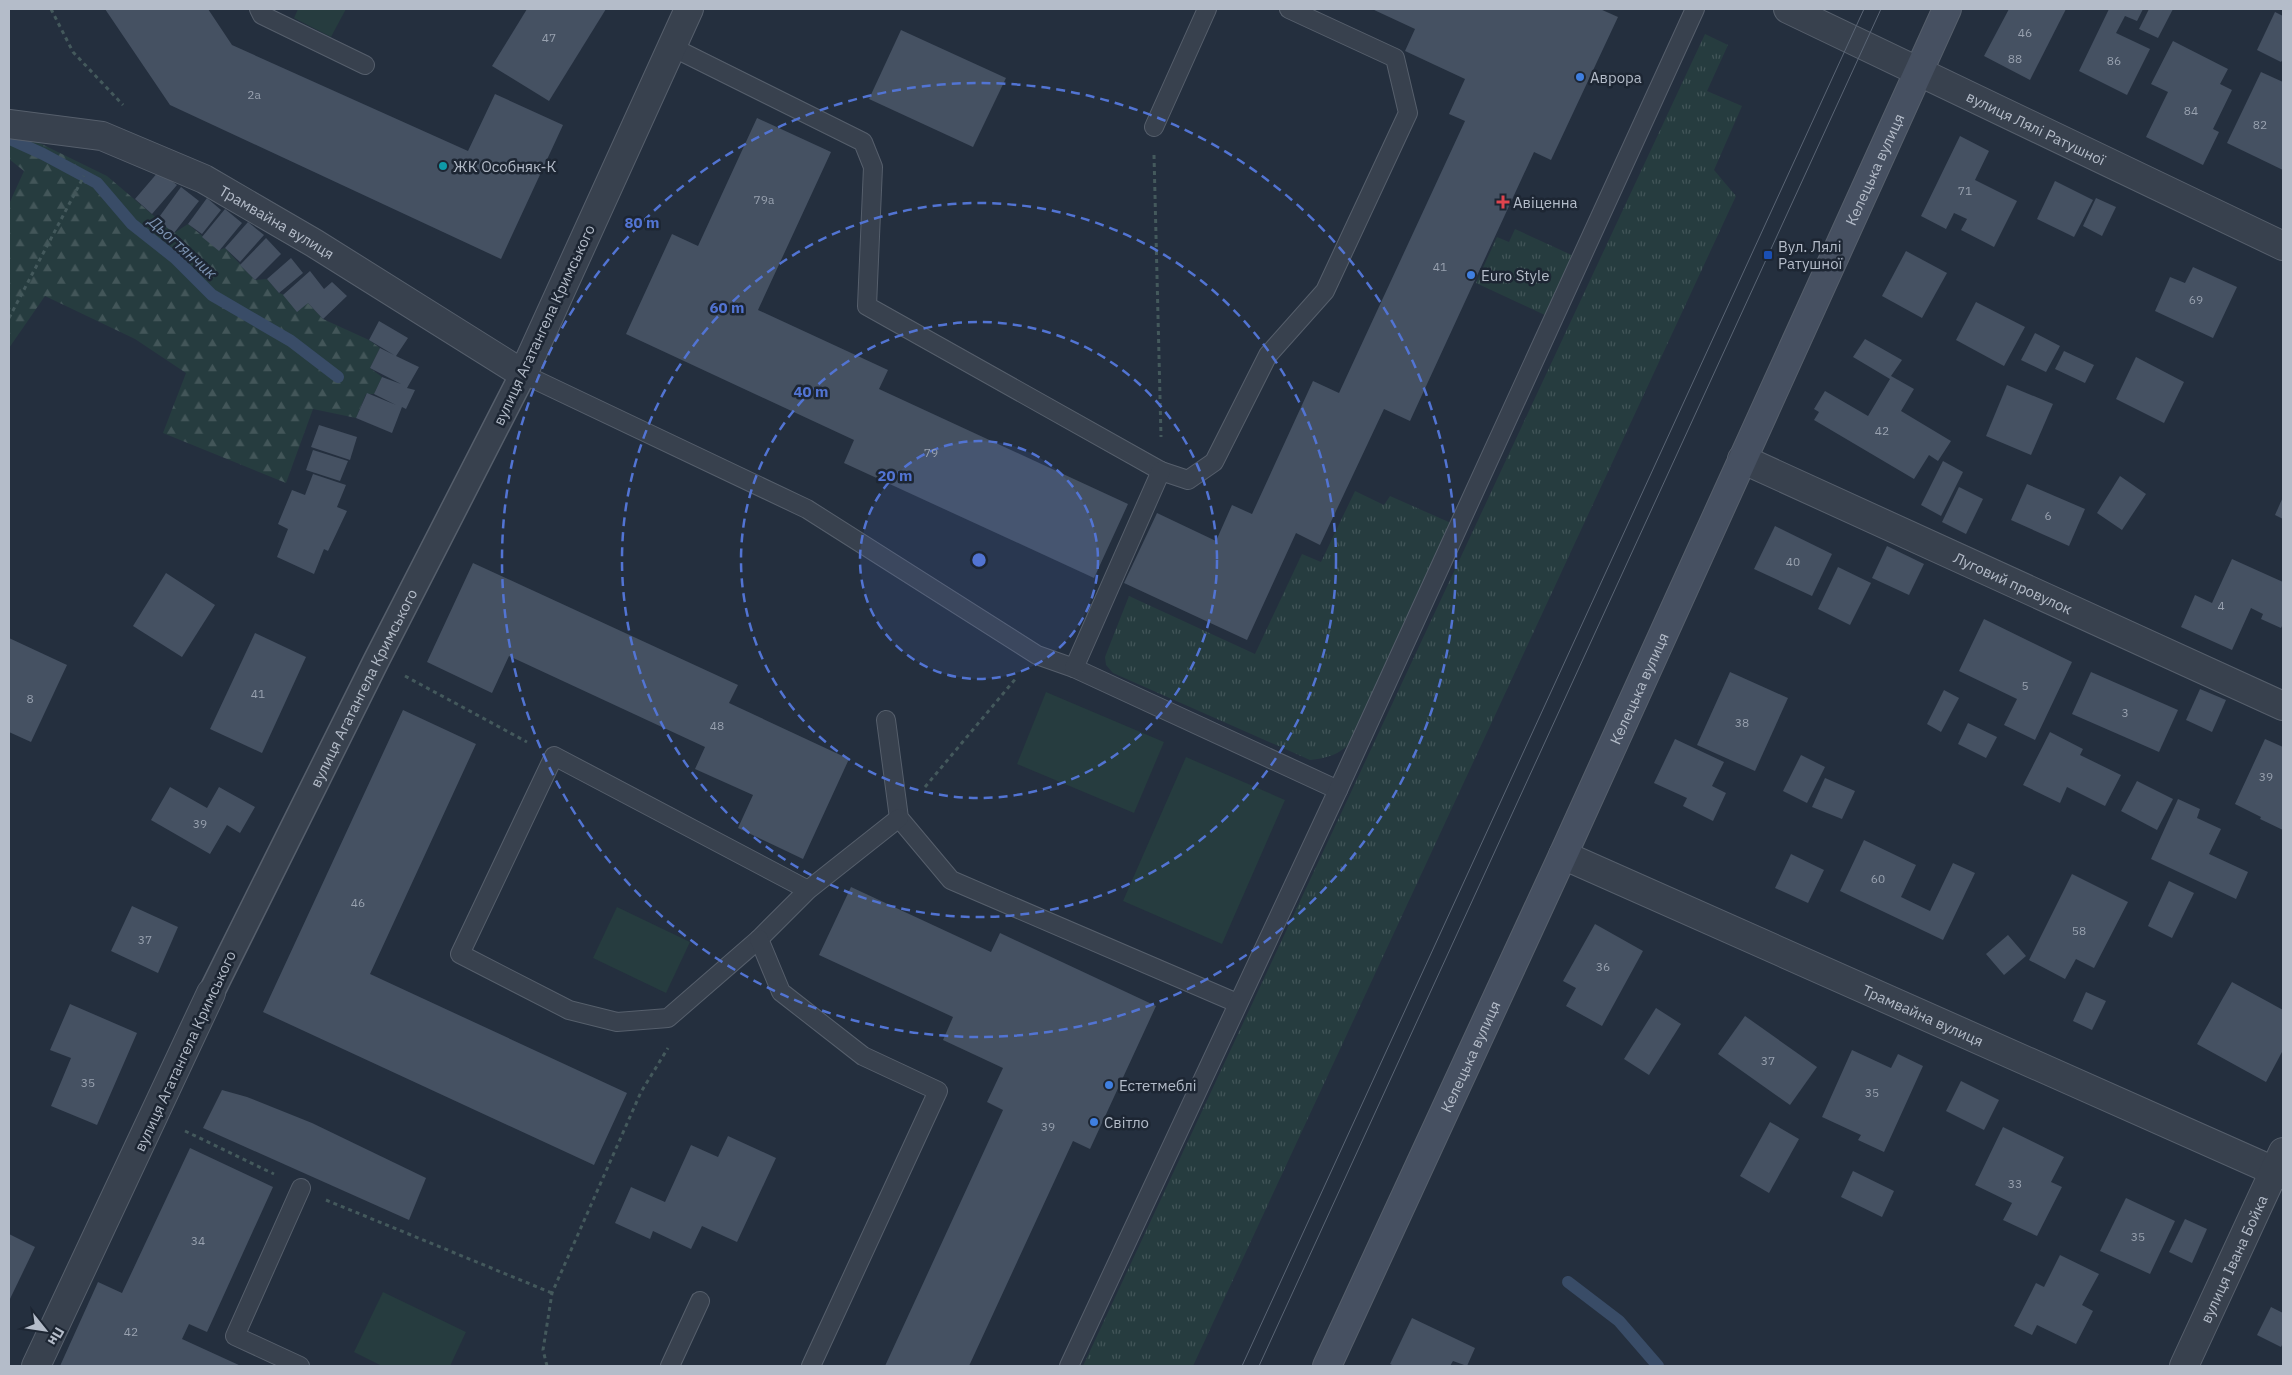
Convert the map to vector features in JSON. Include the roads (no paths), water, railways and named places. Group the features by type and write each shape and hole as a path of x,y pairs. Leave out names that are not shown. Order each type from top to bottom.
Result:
{"main road":[{"name":"Келецька вулиця","path":"1327,1366 1563,855 1947,9"}],"street":[{"name":"вулиця Агатангела Кримського","path":"36,1366 211,993 376,661 523,374 689,9"},
{"name":"вулиця Лялі Ратушної","path":"1788,9 1919,70 2283,246"},
{"name":"Трамвайна вулиця","path":"9,124 102,136 204,179 322,248 523,374"},
{"name":"Луговий провулок","path":"1742,459 2283,706"},
{"name":"Трамвайна вулиця","path":"1563,855 2280,1166"},
{"name":"вулиця Івана Бойка","path":"2184,1366 2280,1166"}],"lane":[{"path":"259,9 262,15 365,65"},
{"path":"1154,127 1207,9"},
{"path":"672,47 863,142 873,168 867,306 1161,470 1188,480 1214,462 1268,355 1325,291 1408,113 1395,58 1288,9"},
{"path":"1069,1366 1338,790 1695,9"},
{"path":"523,374 807,509 1037,655 1074,668 1338,790"},
{"path":"1074,668 1161,470"},
{"path":"886,720 898,818 951,880 1238,1002"},
{"path":"808,890 554,756 460,954 569,1010 617,1022 668,1018 759,939 808,890 898,818"},
{"path":"759,939 781,992 862,1056 938,1091 811,1366"},
{"path":"300,1366 236,1336 301,1188"},
{"path":"670,1366 700,1301"}],"waterway":[{"name":"Дьогтянчик","path":"10,139 43,154 97,183 132,224 175,258 212,295 291,341 338,377"},
{"name":"Дьогтянчик","path":"1568,1282 1619,1321 1658,1366"}],"tram line":[{"path":"1242,1366 1864,9"},
{"path":"1259,1366 1881,9"}],"place":[{"name":"Аврора","path":"1580,77"},
{"name":"ЖК Особняк-К","path":"443,166"},
{"name":"Авіценна","path":"1503,202"},
{"name":"Вул. Лялі Ратушної","path":"1768,255"},
{"name":"Euro Style","path":"1471,275"},
{"name":"Естетмеблі","path":"1109,1085"},
{"name":"Світло","path":"1094,1122"}]}
